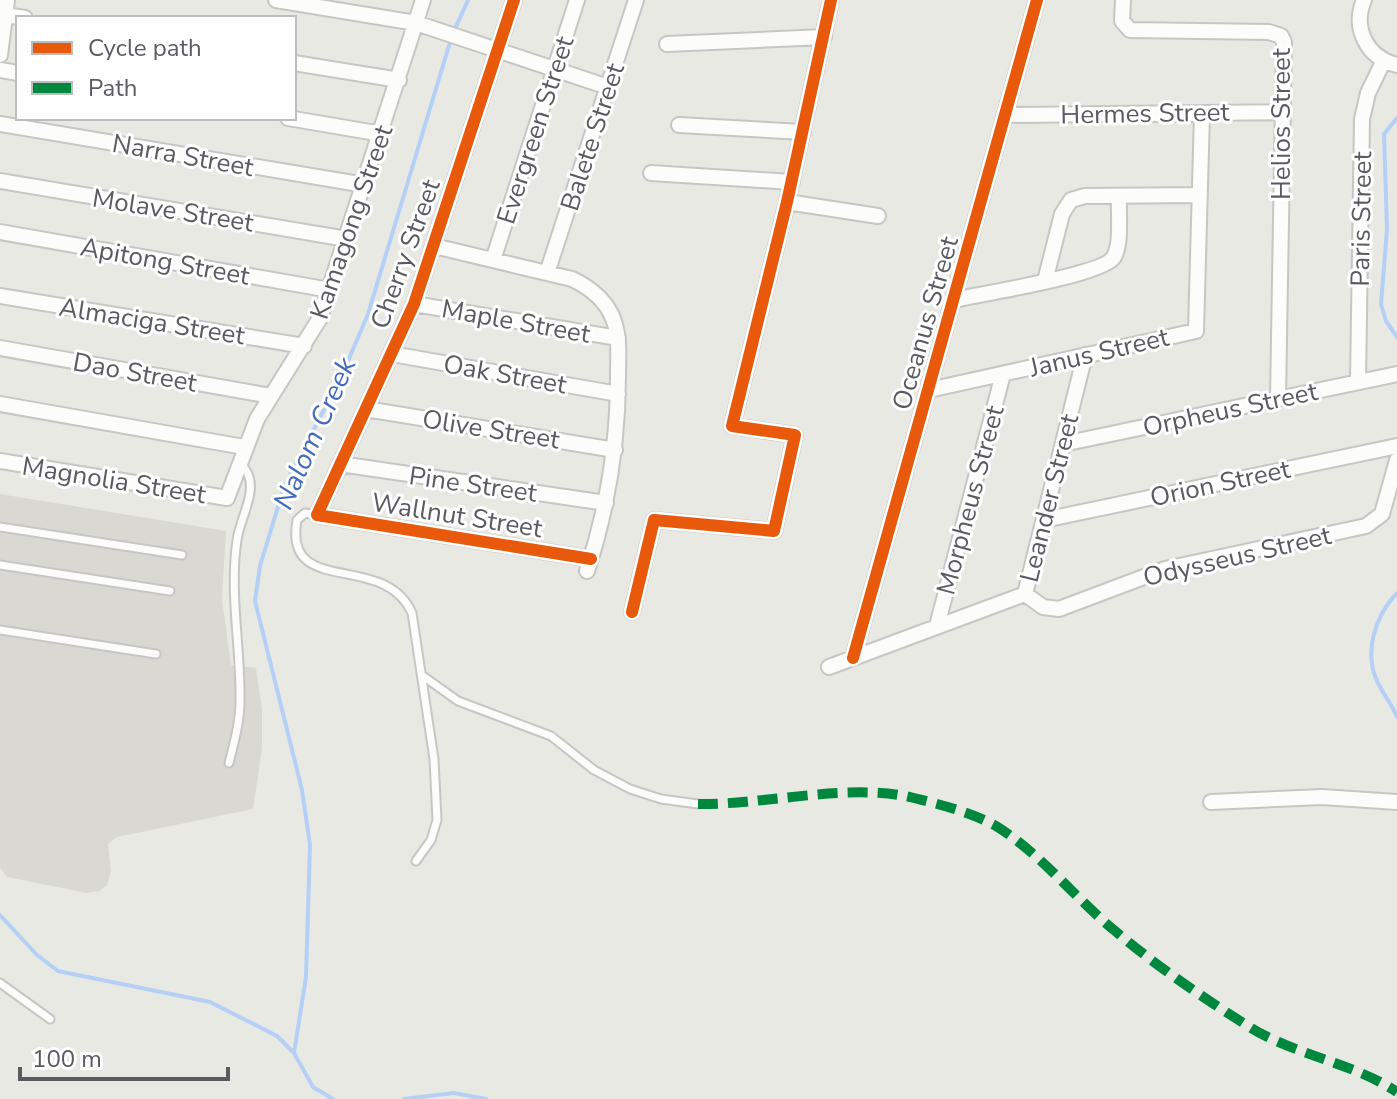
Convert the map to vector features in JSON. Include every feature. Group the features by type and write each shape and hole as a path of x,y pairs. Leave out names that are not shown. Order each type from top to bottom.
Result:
{"street":[{"path":"276,0 416,23 608,87"},
{"name":"Kamagong Street","path":"227,498 244,447 271,396 304,346 330,290 423,0"},
{"name":"Cherry Street","path":"317,515 414,304 514,0"},
{"name":"Evergreen Street","path":"493,260 577,0"},
{"name":"Balete Street","path":"547,273 636,0"},
{"path":"632,612 654,520 774,531 795,435 732,426 792,182 831,0"},
{"name":"Oceanus Street","path":"853,658 1037,0"},
{"name":"Helios Street","path":"1123,0 1122,21 1130,30 1269,32 1281,36 1286,50 1278,398"},
{"path":"1364,0 1360,15 1361,33 1370,49 1390,62"},
{"path":"0,55 6,7"},
{"path":"667,44 824,37"},
{"name":"Paris Street","path":"1358,381 1362,119 1368,93 1390,62"},
{"path":"296,63 399,80"},
{"name":"Hermes Street","path":"1005,115 1284,112"},
{"name":"Janus Street","path":"929,390 1196,331 1202,113"},
{"path":"296,119 382,134"},
{"name":"Narra Street","path":"0,124 365,185"},
{"path":"679,125 803,132"},
{"path":"651,173 792,182"},
{"name":"Molave Street","path":"0,181 347,239"},
{"path":"1045,281 1062,214 1071,200 1085,196 1200,195"},
{"path":"954,300 1086,272 1109,263 1116,251 1119,196"},
{"path":"787,202 878,216"},
{"name":"Apitong Street","path":"0,232 330,290"},
{"path":"434,246 572,279 597,295 608,308 618,338 618,394 615,450 606,503"},
{"name":"Almaciga Street","path":"0,296 304,346"},
{"name":"Maple Street","path":"414,304 618,338"},
{"name":"Dao Street","path":"0,348 271,396"},
{"name":"Oak Street","path":"392,354 618,394"},
{"name":"Leander Street","path":"1025,594 1085,355"},
{"name":"Morpheus Street","path":"937,626 1003,374"},
{"name":"Orpheus Street","path":"1063,444 1397,374"},
{"path":"0,404 244,447"},
{"name":"Olive Street","path":"366,409 615,450"},
{"name":"Orion Street","path":"1044,520 1397,446"},
{"name":"Odysseus Street","path":"1025,594 1043,607 1059,609 1165,569 1366,526 1378,520 1397,460"},
{"name":"Magnolia Street","path":"0,461 227,498"},
{"name":"Pine Street","path":"340,464 606,503"},
{"name":"Wallnut Street","path":"317,515 589,565 606,503"},
{"path":"829,667 1025,594"},
{"path":"1211,802 1322,797 1397,802"}],"lane":[{"path":"229,763 240,704 234,609 237,538 251,491 247,470 239,463"},
{"path":"317,515 305,513 297,520 296,538 305,559 326,571 388,584 401,593 412,613 423,676 437,820 431,840 416,861"},
{"path":"0,527 182,555"},
{"path":"0,565 170,591"},
{"path":"0,630 156,654"},
{"path":"423,676 458,701 551,736 594,770 630,789 661,799 698,804"},
{"path":"0,983 50,1019"}],"shaded area":[{"path":"0,494 226,531 222,599 231,665 256,668 262,709 262,748 253,809 117,837 108,844 111,871 107,885 99,891 87,893 7,877 0,867"}],"waterway":[{"name":"Nalom Creek","path":"454,31 468,0"},
{"name":"Nalom Creek","path":"333,1099 313,1087 294,1053 306,977 310,845 302,790 255,601 260,566 284,487 342,375 368,314 451,39"},
{"path":"1397,118 1384,134 1387,229 1381,304 1386,321 1397,337"},
{"path":"1397,593 1377,624 1372,647 1378,683 1397,717"},
{"path":"0,915 37,955 58,971 210,1002 277,1036 294,1053"},
{"name":"Nalom Creek","path":"404,1099 454,1093 486,1099"}],"marked path":[{"path":"698,804 833,793 886,793 976,817 1012,837 1130,943 1213,1004 1265,1036 1361,1073 1397,1092"}],"cycle path":[{"path":"514,0 414,304 317,515 591,559"},
{"path":"632,612 654,520 774,531 795,435 732,426 787,202 831,0"},
{"path":"853,658 1037,0"}]}
